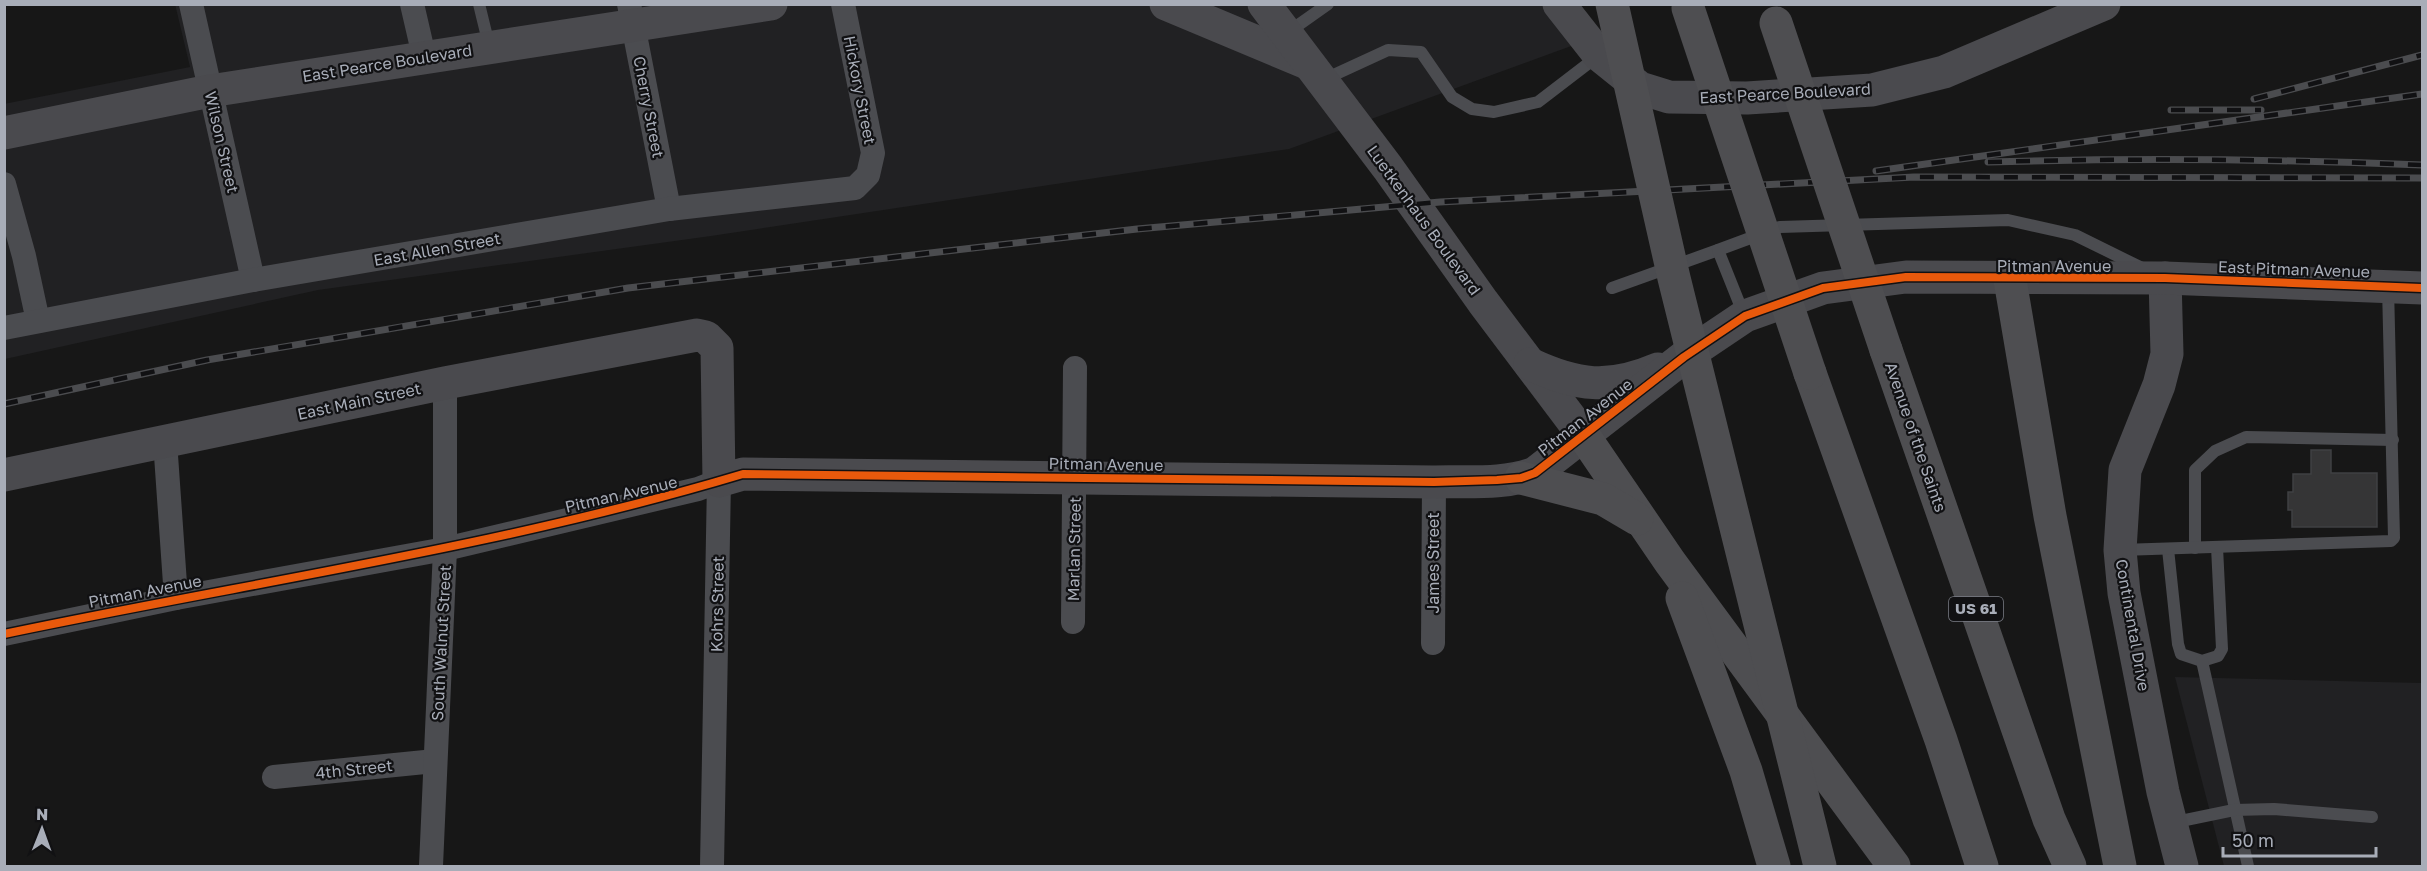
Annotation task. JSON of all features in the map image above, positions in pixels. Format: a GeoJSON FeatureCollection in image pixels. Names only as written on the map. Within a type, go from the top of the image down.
{"type":"FeatureCollection","features":[{"type":"Feature","properties":{"kind":"highway"},"geometry":{"type":"LineString","coordinates":[[1612,4],[1677,290],[1820,867]]}},
{"type":"Feature","properties":{"kind":"highway"},"geometry":{"type":"LineString","coordinates":[[1687,6],[1810,373],[1941,740],[1982,867]]}},
{"type":"Feature","properties":{"kind":"highway","name":"Avenue of the Saints"},"geometry":{"type":"LineString","coordinates":[[1773,14],[1886,350],[2049,819],[2070,867]]}},
{"type":"Feature","properties":{"kind":"highway"},"geometry":{"type":"LineString","coordinates":[[2010,280],[2050,516],[2120,867]]}},
{"type":"Feature","properties":{"kind":"highway"},"geometry":{"type":"LineString","coordinates":[[1584,436],[1670,562],[1894,867]]}},
{"type":"Feature","properties":{"kind":"highway"},"geometry":{"type":"LineString","coordinates":[[1521,478],[1603,499],[1642,522]]}},
{"type":"Feature","properties":{"kind":"highway"},"geometry":{"type":"LineString","coordinates":[[1670,562],[1746,771],[1774,867]]}},
{"type":"Feature","properties":{"kind":"street","name":"Wilson Street"},"geometry":{"type":"LineString","coordinates":[[191,4],[253,280]]}},
{"type":"Feature","properties":{"kind":"street"},"geometry":{"type":"LineString","coordinates":[[412,4],[424,56]]}},
{"type":"Feature","properties":{"kind":"street","name":"East Pearce Boulevard"},"geometry":{"type":"LineString","coordinates":[[4,133],[210,90],[489,47],[631,15],[771,4]]}},
{"type":"Feature","properties":{"kind":"street","name":"Hickory Street"},"geometry":{"type":"LineString","coordinates":[[843,4],[873,153],[868,176]]}},
{"type":"Feature","properties":{"kind":"street"},"geometry":{"type":"LineString","coordinates":[[1166,4],[1314,72]]}},
{"type":"Feature","properties":{"kind":"street","name":"Luetkenhaus Boulevard"},"geometry":{"type":"LineString","coordinates":[[1264,4],[1388,168],[1584,436]]}},
{"type":"Feature","properties":{"kind":"street","name":"East Pearce Boulevard"},"geometry":{"type":"LineString","coordinates":[[1559,4],[1599,55],[1640,88],[1669,97],[1747,98],[1872,90],[1944,72],[2104,4]]}},
{"type":"Feature","properties":{"kind":"street","name":"Cherry Street"},"geometry":{"type":"LineString","coordinates":[[631,15],[669,209]]}},
{"type":"Feature","properties":{"kind":"street","name":"East Allen Street"},"geometry":{"type":"LineString","coordinates":[[4,328],[253,280],[669,209],[855,188],[868,176]]}},
{"type":"Feature","properties":{"kind":"street"},"geometry":{"type":"LineString","coordinates":[[4,184],[24,256],[38,321]]}},
{"type":"Feature","properties":{"kind":"street","name":"Pitman Avenue"},"geometry":{"type":"LineString","coordinates":[[4,634],[176,598],[445,549],[687,492],[742,474],[1434,482],[1521,478],[1535,473],[1684,357],[1745,316],[1822,288],[1906,277],[2010,280],[2165,278]]}},
{"type":"Feature","properties":{"kind":"street","name":"East Pitman Avenue"},"geometry":{"type":"LineString","coordinates":[[2165,278],[2422,288]]}},
{"type":"Feature","properties":{"kind":"street","name":"Continental Drive"},"geometry":{"type":"LineString","coordinates":[[2165,278],[2167,354],[2159,385],[2125,470],[2120,550],[2124,593],[2170,823],[2182,867]]}},
{"type":"Feature","properties":{"kind":"street","name":"East Main Street"},"geometry":{"type":"LineString","coordinates":[[4,475],[445,382],[676,338],[697,335],[713,342]]}},
{"type":"Feature","properties":{"kind":"street","name":"Kohrs Street"},"geometry":{"type":"LineString","coordinates":[[712,867],[719,482],[718,356],[713,342]]}},
{"type":"Feature","properties":{"kind":"street"},"geometry":{"type":"LineString","coordinates":[[1530,364],[1568,380],[1605,383],[1624,382],[1684,357]]}},
{"type":"Feature","properties":{"kind":"street","name":"Marlan Street"},"geometry":{"type":"LineString","coordinates":[[1073,622],[1076,477],[1075,368]]}},
{"type":"Feature","properties":{"kind":"street","name":"South Walnut Street"},"geometry":{"type":"LineString","coordinates":[[431,867],[445,549],[445,382]]}},
{"type":"Feature","properties":{"kind":"street"},"geometry":{"type":"LineString","coordinates":[[165,441],[176,598]]}},
{"type":"Feature","properties":{"kind":"street","name":"James Street"},"geometry":{"type":"LineString","coordinates":[[1433,643],[1434,482]]}},
{"type":"Feature","properties":{"kind":"street","name":"4th Street"},"geometry":{"type":"LineString","coordinates":[[274,777],[435,761]]}},
{"type":"Feature","properties":{"kind":"lane"},"geometry":{"type":"LineString","coordinates":[[478,4],[489,47]]}},
{"type":"Feature","properties":{"kind":"lane"},"geometry":{"type":"LineString","coordinates":[[1286,34],[1328,4]]}},
{"type":"Feature","properties":{"kind":"lane"},"geometry":{"type":"LineString","coordinates":[[1314,72],[1388,50],[1421,52],[1452,97],[1472,109],[1494,112],[1539,102],[1599,55]]}},
{"type":"Feature","properties":{"kind":"lane"},"geometry":{"type":"LineString","coordinates":[[1612,288],[1780,227],[2008,220],[2075,235],[2165,278]]}},
{"type":"Feature","properties":{"kind":"lane"},"geometry":{"type":"LineString","coordinates":[[1718,250],[1745,316]]}},
{"type":"Feature","properties":{"kind":"lane"},"geometry":{"type":"LineString","coordinates":[[2120,550],[2391,541],[2396,534],[2388,286]]}},
{"type":"Feature","properties":{"kind":"lane"},"geometry":{"type":"LineString","coordinates":[[2194,548],[2195,470],[2215,451],[2246,437],[2392,440]]}},
{"type":"Feature","properties":{"kind":"lane"},"geometry":{"type":"LineString","coordinates":[[2168,549],[2181,654],[2202,661],[2218,656],[2222,649],[2217,547]]}},
{"type":"Feature","properties":{"kind":"lane"},"geometry":{"type":"LineString","coordinates":[[2202,661],[2248,867]]}},
{"type":"Feature","properties":{"kind":"lane"},"geometry":{"type":"LineString","coordinates":[[2170,823],[2234,810],[2274,809],[2372,817]]}},
{"type":"Feature","properties":{"kind":"shaded area"},"geometry":{"type":"Polygon","coordinates":[[[175,4],[1544,4],[1574,45],[1289,149],[711,236],[318,290],[5,359],[4,104],[190,67],[175,4]]]}},
{"type":"Feature","properties":{"kind":"shaded area"},"geometry":{"type":"Polygon","coordinates":[[[2175,677],[2421,683],[2422,866],[2224,866],[2175,677]]]}},
{"type":"Feature","properties":{"kind":"building"},"geometry":{"type":"Polygon","coordinates":[[[2311,450],[2331,450],[2331,473],[2377,473],[2377,527],[2292,527],[2292,510],[2288,510],[2288,492],[2293,492],[2293,474],[2311,474],[2311,450]]]}},
{"type":"Feature","properties":{"kind":"railway"},"geometry":{"type":"LineString","coordinates":[[2254,99],[2422,55]]}},
{"type":"Feature","properties":{"kind":"railway"},"geometry":{"type":"LineString","coordinates":[[1876,171],[2422,94]]}},
{"type":"Feature","properties":{"kind":"railway"},"geometry":{"type":"LineString","coordinates":[[2171,110],[2261,110]]}},
{"type":"Feature","properties":{"kind":"railway"},"geometry":{"type":"LineString","coordinates":[[1988,162],[2205,160],[2422,165]]}},
{"type":"Feature","properties":{"kind":"railway"},"geometry":{"type":"LineString","coordinates":[[4,404],[207,360],[628,288],[1137,229],[1440,202],[1914,177],[2422,178]]}},
{"type":"Feature","properties":{"kind":"cycle path"},"geometry":{"type":"LineString","coordinates":[[4,634],[468,543],[652,500],[743,474],[1434,482],[1521,478],[1535,473],[1684,357],[1745,316],[1823,288],[1906,277],[2165,278],[2422,288]]}}]}
